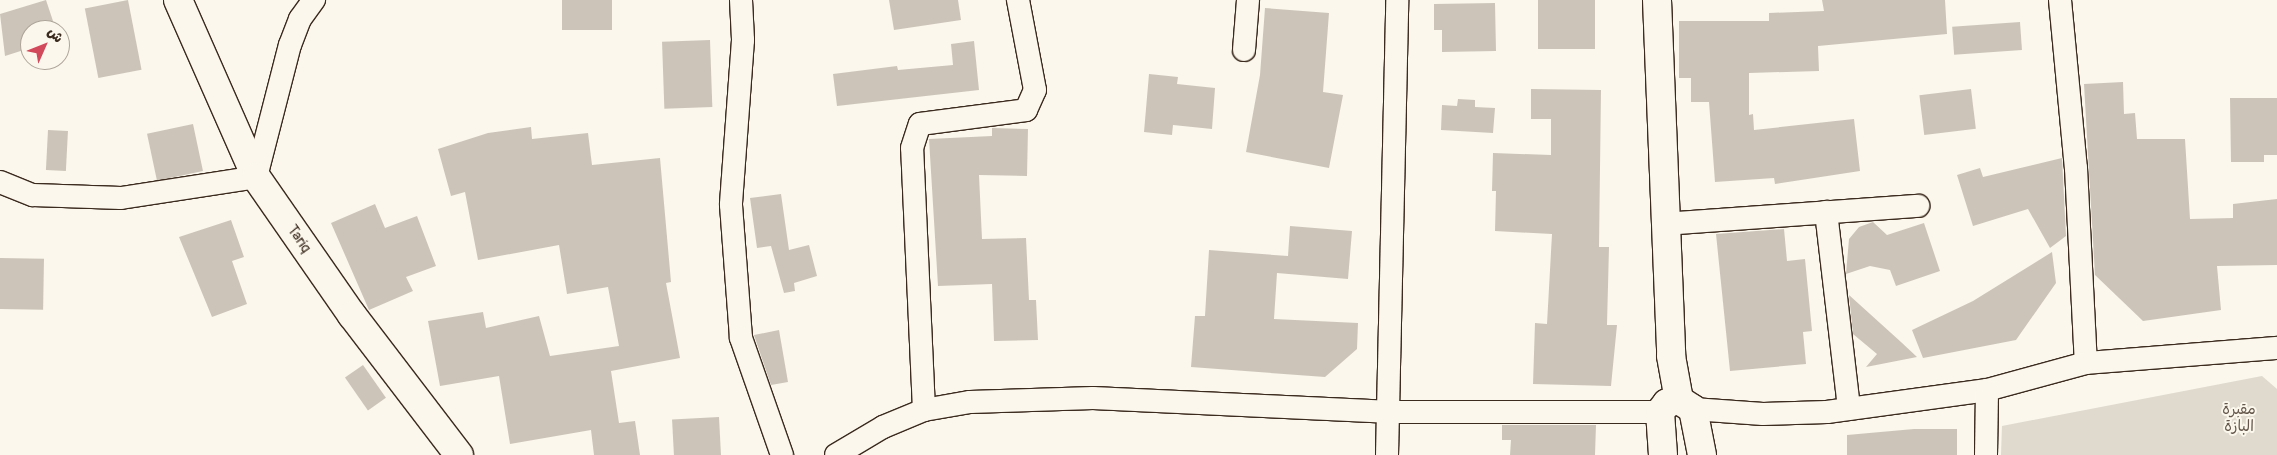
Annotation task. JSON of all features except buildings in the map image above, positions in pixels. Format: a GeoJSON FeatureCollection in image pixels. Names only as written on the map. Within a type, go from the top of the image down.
{"type":"FeatureCollection","features":[{"type":"Feature","properties":{"kind":"main road","name":"Tariq"},"geometry":{"type":"LineString","coordinates":[[178,0],[256,177],[352,315],[459,455]]}},
{"type":"Feature","properties":{"kind":"main road"},"geometry":{"type":"LineString","coordinates":[[1657,0],[1664,224],[1671,356],[1677,407],[1702,455]]}},
{"type":"Feature","properties":{"kind":"main road"},"geometry":{"type":"LineString","coordinates":[[1663,455],[1677,407]]}},
{"type":"Feature","properties":{"kind":"street"},"geometry":{"type":"LineString","coordinates":[[0,182],[32,195],[121,198],[256,177],[290,45],[300,19],[314,0]]}},
{"type":"Feature","properties":{"kind":"street"},"geometry":{"type":"LineString","coordinates":[[741,0],[743,40],[731,206],[741,338],[782,455]]}},
{"type":"Feature","properties":{"kind":"street"},"geometry":{"type":"LineString","coordinates":[[924,410],[912,148],[920,124],[1026,110],[1035,90],[1018,0]]}},
{"type":"Feature","properties":{"kind":"street"},"geometry":{"type":"LineString","coordinates":[[1244,50],[1248,0]]}},
{"type":"Feature","properties":{"kind":"street"},"geometry":{"type":"LineString","coordinates":[[1387,455],[1397,0]]}},
{"type":"Feature","properties":{"kind":"street"},"geometry":{"type":"LineString","coordinates":[[2060,0],[2076,168],[2086,363]]}},
{"type":"Feature","properties":{"kind":"street"},"geometry":{"type":"LineString","coordinates":[[1664,224],[1918,206]]}},
{"type":"Feature","properties":{"kind":"street"},"geometry":{"type":"LineString","coordinates":[[1826,212],[1849,409]]}},
{"type":"Feature","properties":{"kind":"street"},"geometry":{"type":"LineString","coordinates":[[836,455],[883,427],[924,410],[970,402],[1093,398],[1387,412],[1677,407],[1763,414],[1849,409],[1987,390],[2086,363],[2277,348]]}},
{"type":"Feature","properties":{"kind":"street"},"geometry":{"type":"LineString","coordinates":[[1986,455],[1987,390]]}},
{"type":"Feature","properties":{"kind":"green space","name":"مقبرة البازة"},"geometry":{"type":"Polygon","coordinates":[[[2262,376],[2277,389],[2277,455],[2001,455],[2002,426],[2262,376]]]}}]}
